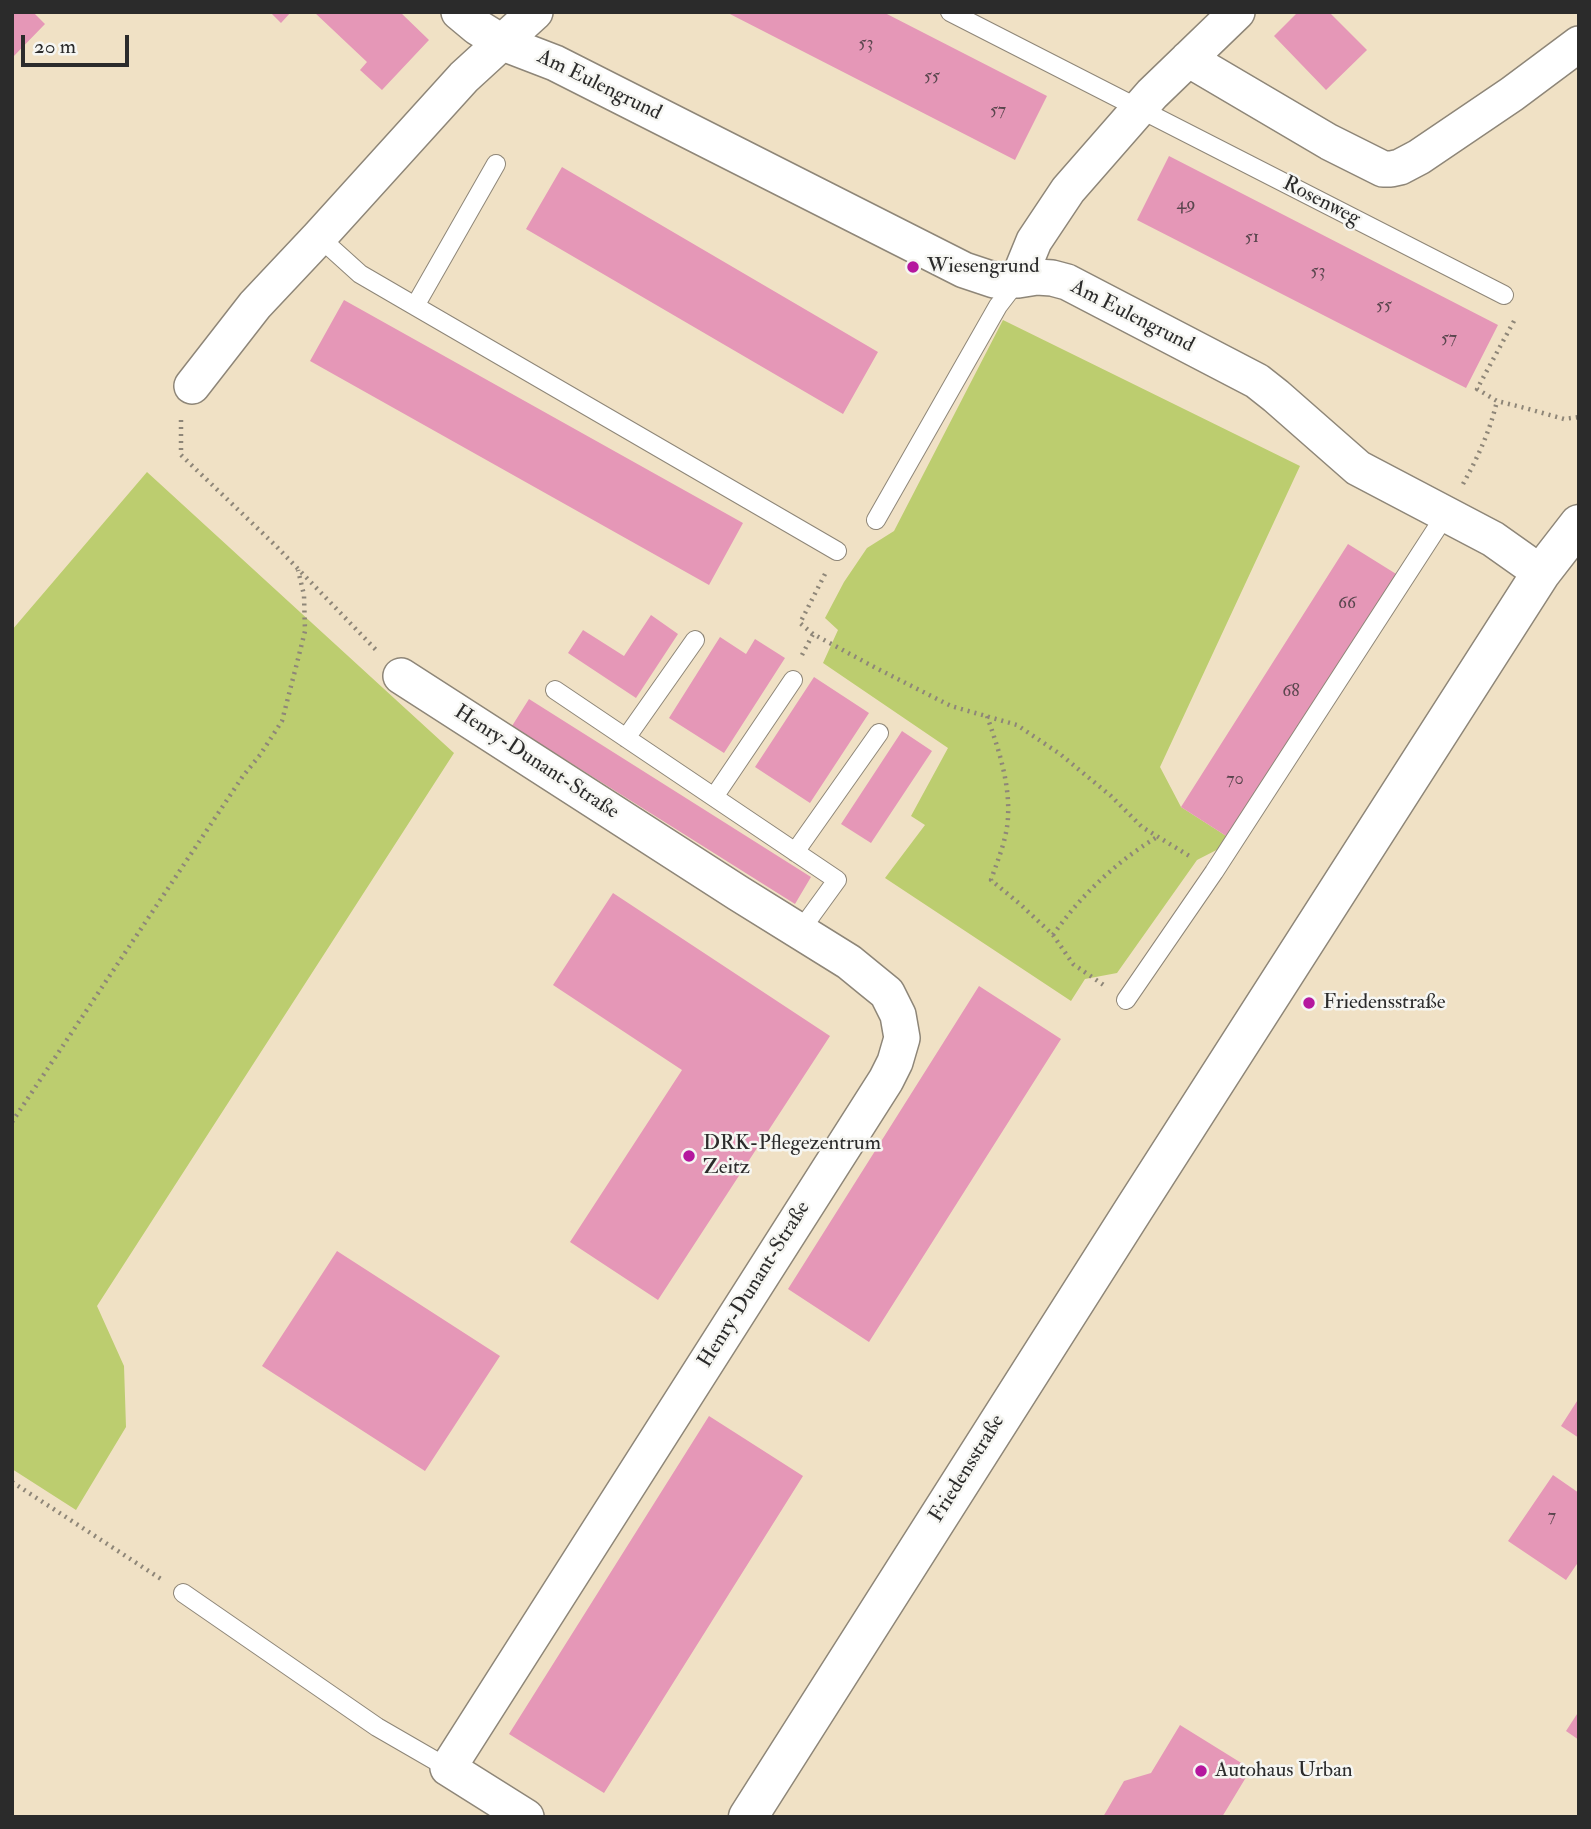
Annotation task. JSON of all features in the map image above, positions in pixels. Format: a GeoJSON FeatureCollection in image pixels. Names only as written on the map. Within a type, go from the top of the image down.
{"type":"FeatureCollection","features":[{"type":"Feature","properties":{"kind":"street"},"geometry":{"type":"LineString","coordinates":[[192,386],[255,305],[464,77],[503,43],[458,12]]}},
{"type":"Feature","properties":{"kind":"street","name":"Am Eulengrund"},"geometry":{"type":"LineString","coordinates":[[535,12],[503,43],[555,63],[964,270],[994,280],[1018,280],[1037,276],[1067,282],[1257,381],[1358,468],[1493,539],[1541,573]]}},
{"type":"Feature","properties":{"kind":"street"},"geometry":{"type":"LineString","coordinates":[[1018,280],[1034,241],[1069,190],[1139,108],[1237,12]]}},
{"type":"Feature","properties":{"kind":"street"},"geometry":{"type":"LineString","coordinates":[[1188,59],[1329,142],[1383,169],[1391,169],[1419,157],[1579,44]]}},
{"type":"Feature","properties":{"kind":"street","name":"Friedensstraße"},"geometry":{"type":"LineString","coordinates":[[748,1817],[1541,573],[1579,524]]}},
{"type":"Feature","properties":{"kind":"street","name":"Henry-Dunant-Straße"},"geometry":{"type":"LineString","coordinates":[[401,676],[726,886],[849,962],[887,993],[898,1015],[902,1038],[886,1080],[448,1768]]}},
{"type":"Feature","properties":{"kind":"street"},"geometry":{"type":"LineString","coordinates":[[448,1768],[526,1817]]}},
{"type":"Feature","properties":{"kind":"lane"},"geometry":{"type":"LineString","coordinates":[[950,12],[1139,108]]}},
{"type":"Feature","properties":{"kind":"lane","name":"Rosenweg"},"geometry":{"type":"LineString","coordinates":[[1139,108],[1504,295]]}},
{"type":"Feature","properties":{"kind":"lane"},"geometry":{"type":"LineString","coordinates":[[415,306],[496,164]]}},
{"type":"Feature","properties":{"kind":"lane"},"geometry":{"type":"LineString","coordinates":[[319,237],[360,274],[837,551]]}},
{"type":"Feature","properties":{"kind":"lane"},"geometry":{"type":"LineString","coordinates":[[876,520],[998,306],[1018,280]]}},
{"type":"Feature","properties":{"kind":"lane"},"geometry":{"type":"LineString","coordinates":[[1126,1000],[1214,872],[1447,513]]}},
{"type":"Feature","properties":{"kind":"lane"},"geometry":{"type":"LineString","coordinates":[[626,738],[695,640]]}},
{"type":"Feature","properties":{"kind":"lane"},"geometry":{"type":"LineString","coordinates":[[713,797],[793,680]]}},
{"type":"Feature","properties":{"kind":"lane"},"geometry":{"type":"LineString","coordinates":[[555,690],[836,880],[800,931]]}},
{"type":"Feature","properties":{"kind":"lane"},"geometry":{"type":"LineString","coordinates":[[795,852],[879,733]]}},
{"type":"Feature","properties":{"kind":"lane"},"geometry":{"type":"LineString","coordinates":[[183,1593],[377,1727],[448,1768]]}},
{"type":"Feature","properties":{"kind":"path"},"geometry":{"type":"LineString","coordinates":[[1504,295],[1522,306],[1477,389],[1497,401],[1564,419],[1579,417]]}},
{"type":"Feature","properties":{"kind":"path"},"geometry":{"type":"LineString","coordinates":[[192,386],[181,413],[181,455],[401,676]]}},
{"type":"Feature","properties":{"kind":"path"},"geometry":{"type":"LineString","coordinates":[[1447,513],[1478,457],[1491,426],[1497,401]]}},
{"type":"Feature","properties":{"kind":"path"},"geometry":{"type":"LineString","coordinates":[[837,551],[800,623],[813,635],[951,706],[1017,725],[1060,754],[1111,796],[1142,827],[1214,872]]}},
{"type":"Feature","properties":{"kind":"path"},"geometry":{"type":"LineString","coordinates":[[12,1122],[282,721],[305,631],[304,595],[298,570]]}},
{"type":"Feature","properties":{"kind":"path"},"geometry":{"type":"LineString","coordinates":[[987,716],[1006,779],[1009,817],[991,880],[1053,935],[1073,964],[1126,1000]]}},
{"type":"Feature","properties":{"kind":"path"},"geometry":{"type":"LineString","coordinates":[[1053,935],[1071,909],[1104,876],[1136,849],[1157,836]]}},
{"type":"Feature","properties":{"kind":"path"},"geometry":{"type":"LineString","coordinates":[[12,1482],[183,1593]]}},
{"type":"Feature","properties":{"kind":"green space"},"geometry":{"type":"Polygon","coordinates":[[[1003,320],[1300,466],[1160,767],[1181,807],[1234,841],[1197,860],[1117,973],[1085,979],[1071,1001],[885,878],[925,825],[911,816],[948,748],[823,663],[838,630],[825,618],[844,582],[867,548],[894,531],[1003,320]]]}},
{"type":"Feature","properties":{"kind":"green space"},"geometry":{"type":"Polygon","coordinates":[[[147,472],[454,753],[97,1306],[124,1366],[126,1427],[76,1510],[12,1469],[12,630],[147,472]]]}},
{"type":"Feature","properties":{"kind":"building"},"geometry":{"type":"Polygon","coordinates":[[[12,12],[33,12],[45,24],[12,58],[12,12]]]}},
{"type":"Feature","properties":{"kind":"building"},"geometry":{"type":"Polygon","coordinates":[[[270,12],[291,12],[281,23],[270,12]]]}},
{"type":"Feature","properties":{"kind":"building"},"geometry":{"type":"Polygon","coordinates":[[[314,12],[400,12],[429,40],[382,90],[360,70],[367,62],[314,12]]]}},
{"type":"Feature","properties":{"kind":"building"},"geometry":{"type":"Polygon","coordinates":[[[726,12],[883,12],[1047,96],[1015,160],[726,12]]]}},
{"type":"Feature","properties":{"kind":"building"},"geometry":{"type":"Polygon","coordinates":[[[1298,12],[1329,12],[1367,50],[1326,90],[1274,36],[1298,12]]]}},
{"type":"Feature","properties":{"kind":"building"},"geometry":{"type":"Polygon","coordinates":[[[1169,156],[1498,325],[1466,388],[1137,220],[1169,156]]]}},
{"type":"Feature","properties":{"kind":"building"},"geometry":{"type":"Polygon","coordinates":[[[562,167],[878,352],[843,414],[526,229],[562,167]]]}},
{"type":"Feature","properties":{"kind":"building"},"geometry":{"type":"Polygon","coordinates":[[[344,300],[743,523],[709,585],[310,361],[344,300]]]}},
{"type":"Feature","properties":{"kind":"building"},"geometry":{"type":"Polygon","coordinates":[[[1348,544],[1401,577],[1234,841],[1181,807],[1348,544]]]}},
{"type":"Feature","properties":{"kind":"building"},"geometry":{"type":"Polygon","coordinates":[[[651,615],[678,634],[636,698],[568,653],[583,630],[624,656],[651,615]]]}},
{"type":"Feature","properties":{"kind":"building"},"geometry":{"type":"Polygon","coordinates":[[[720,637],[746,654],[755,639],[785,658],[724,753],[669,718],[720,637]]]}},
{"type":"Feature","properties":{"kind":"building"},"geometry":{"type":"Polygon","coordinates":[[[814,677],[869,713],[810,803],[755,767],[814,677]]]}},
{"type":"Feature","properties":{"kind":"building"},"geometry":{"type":"Polygon","coordinates":[[[529,699],[811,877],[795,904],[512,726],[529,699]]]}},
{"type":"Feature","properties":{"kind":"building"},"geometry":{"type":"Polygon","coordinates":[[[902,731],[932,751],[871,843],[841,824],[902,731]]]}},
{"type":"Feature","properties":{"kind":"building","name":"DRK-Pflegezentrum Zeitz"},"geometry":{"type":"Polygon","coordinates":[[[613,893],[830,1036],[658,1300],[570,1242],[682,1070],[553,985],[613,893]]]}},
{"type":"Feature","properties":{"kind":"building"},"geometry":{"type":"Polygon","coordinates":[[[979,986],[1061,1039],[869,1342],[788,1289],[979,986]]]}},
{"type":"Feature","properties":{"kind":"building"},"geometry":{"type":"Polygon","coordinates":[[[337,1251],[500,1356],[425,1471],[262,1366],[337,1251]]]}},
{"type":"Feature","properties":{"kind":"building"},"geometry":{"type":"Polygon","coordinates":[[[1579,1398],[1579,1438],[1561,1426],[1579,1398]]]}},
{"type":"Feature","properties":{"kind":"building"},"geometry":{"type":"Polygon","coordinates":[[[709,1416],[803,1476],[604,1793],[509,1734],[709,1416]]]}},
{"type":"Feature","properties":{"kind":"building"},"geometry":{"type":"Polygon","coordinates":[[[1553,1475],[1579,1493],[1579,1561],[1566,1580],[1508,1541],[1553,1475]]]}},
{"type":"Feature","properties":{"kind":"building"},"geometry":{"type":"Polygon","coordinates":[[[1579,1711],[1579,1740],[1566,1731],[1579,1711]]]}},
{"type":"Feature","properties":{"kind":"building","name":"Autohaus Urban"},"geometry":{"type":"Polygon","coordinates":[[[1180,1725],[1251,1769],[1222,1817],[1103,1817],[1124,1781],[1151,1773],[1180,1725]]]}},
{"type":"Feature","properties":{"kind":"place","name":"Wiesengrund"},"geometry":{"type":"Point","coordinates":[913,267]}},
{"type":"Feature","properties":{"kind":"place","name":"Friedensstraße"},"geometry":{"type":"Point","coordinates":[1309,1003]}},
{"type":"Feature","properties":{"kind":"place","name":"DRK-Pflegezentrum Zeitz"},"geometry":{"type":"Point","coordinates":[689,1156]}},
{"type":"Feature","properties":{"kind":"place","name":"Autohaus Urban"},"geometry":{"type":"Point","coordinates":[1201,1771]}}]}
